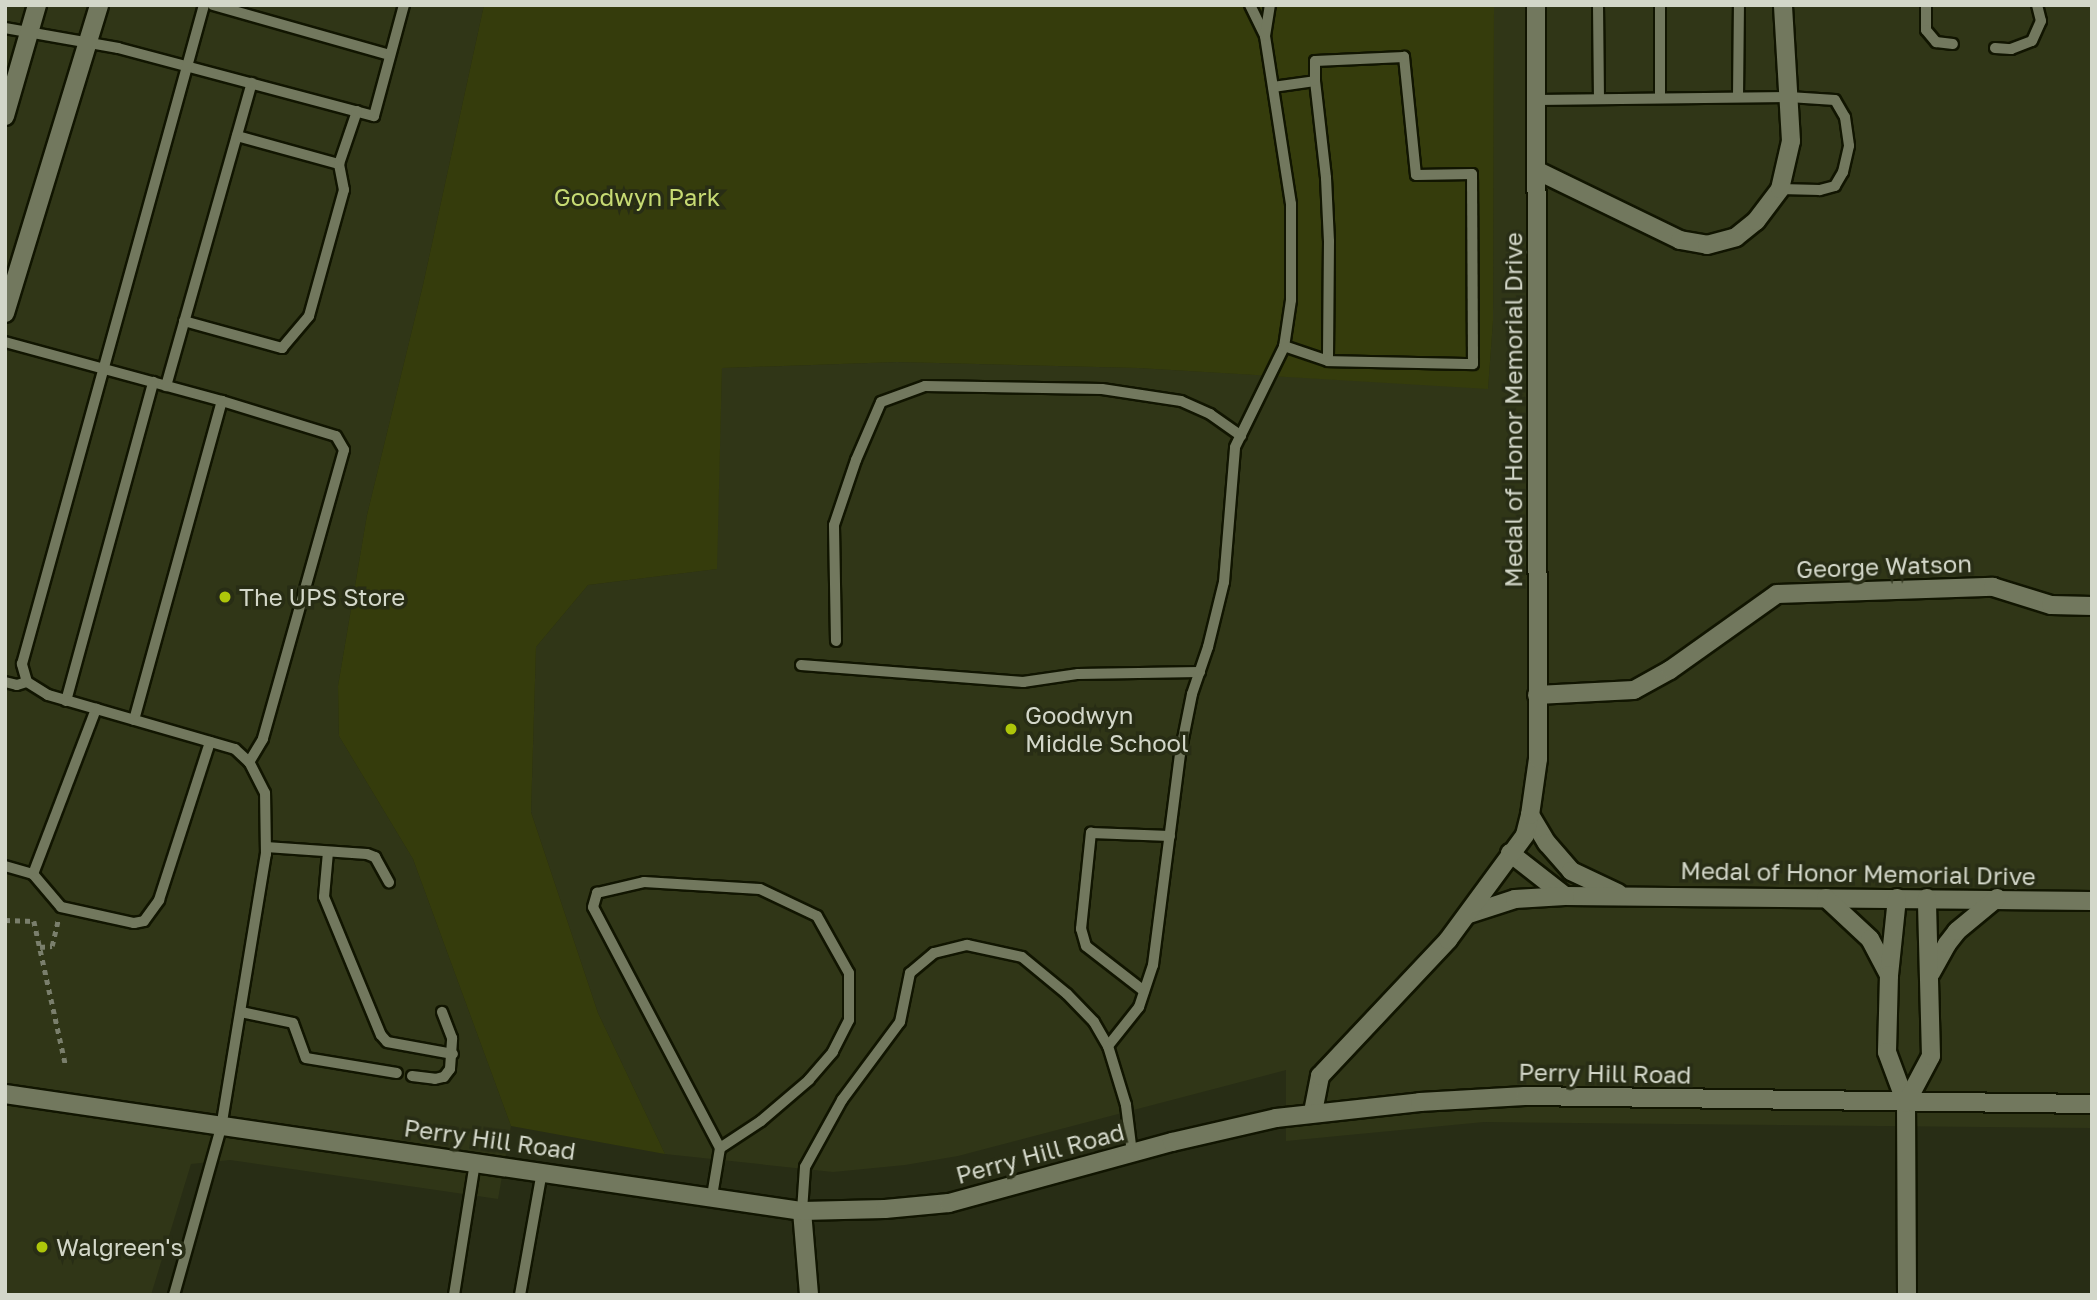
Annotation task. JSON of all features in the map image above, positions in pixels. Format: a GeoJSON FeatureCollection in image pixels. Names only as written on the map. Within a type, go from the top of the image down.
{"type":"FeatureCollection","features":[{"type":"Feature","properties":{"kind":"street"},"geometry":{"type":"LineString","coordinates":[[5,116],[37,5]]}},
{"type":"Feature","properties":{"kind":"street"},"geometry":{"type":"LineString","coordinates":[[5,313],[9,285],[99,5]]}},
{"type":"Feature","properties":{"kind":"street","name":"Medal of Honor Memorial Drive"},"geometry":{"type":"LineString","coordinates":[[1313,1112],[1320,1076],[1448,940],[1469,914],[1525,835],[1530,815],[1538,759],[1536,5]]}},
{"type":"Feature","properties":{"kind":"street"},"geometry":{"type":"LineString","coordinates":[[1538,172],[1680,240],[1707,245],[1736,237],[1756,221],[1780,189],[1791,141],[1783,5]]}},
{"type":"Feature","properties":{"kind":"street","name":"George Watson"},"geometry":{"type":"LineString","coordinates":[[1536,695],[1633,690],[1670,670],[1777,594],[1993,587],[2051,605],[2092,606]]}},
{"type":"Feature","properties":{"kind":"street","name":"Medal of Honor Memorial Drive"},"geometry":{"type":"LineString","coordinates":[[1530,815],[1547,843],[1571,872],[1624,896]]}},
{"type":"Feature","properties":{"kind":"street"},"geometry":{"type":"LineString","coordinates":[[1510,853],[1565,896]]}},
{"type":"Feature","properties":{"kind":"street","name":"Medal of Honor Memorial Drive"},"geometry":{"type":"LineString","coordinates":[[1469,914],[1515,899],[1565,896],[2092,901]]}},
{"type":"Feature","properties":{"kind":"street"},"geometry":{"type":"LineString","coordinates":[[1826,898],[1870,939],[1889,975]]}},
{"type":"Feature","properties":{"kind":"street"},"geometry":{"type":"LineString","coordinates":[[1897,898],[1889,975],[1887,1052],[1906,1103],[1907,1295]]}},
{"type":"Feature","properties":{"kind":"street"},"geometry":{"type":"LineString","coordinates":[[1906,1103],[1931,1056],[1931,972],[1927,898]]}},
{"type":"Feature","properties":{"kind":"street"},"geometry":{"type":"LineString","coordinates":[[1931,972],[1957,931],[1997,898]]}},
{"type":"Feature","properties":{"kind":"street","name":"Perry Hill Road"},"geometry":{"type":"LineString","coordinates":[[5,1094],[221,1128],[542,1171],[802,1211],[885,1209],[949,1203],[1208,1133],[1313,1112],[1525,1096],[2092,1104]]}},
{"type":"Feature","properties":{"kind":"street"},"geometry":{"type":"LineString","coordinates":[[802,1211],[809,1295]]}},
{"type":"Feature","properties":{"kind":"lane"},"geometry":{"type":"LineString","coordinates":[[174,1295],[221,1128],[266,847],[265,793],[249,762],[235,749],[48,695],[27,682],[22,664],[204,5]]}},
{"type":"Feature","properties":{"kind":"lane"},"geometry":{"type":"LineString","coordinates":[[213,5],[390,55]]}},
{"type":"Feature","properties":{"kind":"lane"},"geometry":{"type":"LineString","coordinates":[[5,29],[88,43],[374,116],[404,5]]}},
{"type":"Feature","properties":{"kind":"lane"},"geometry":{"type":"LineString","coordinates":[[1108,1046],[1139,1007],[1153,965],[1180,754],[1224,582],[1235,447],[1284,346],[1291,300],[1291,204],[1265,36],[1250,5]]}},
{"type":"Feature","properties":{"kind":"lane"},"geometry":{"type":"LineString","coordinates":[[1265,36],[1270,5]]}},
{"type":"Feature","properties":{"kind":"lane"},"geometry":{"type":"LineString","coordinates":[[1598,5],[1600,99]]}},
{"type":"Feature","properties":{"kind":"lane"},"geometry":{"type":"LineString","coordinates":[[1660,5],[1660,98]]}},
{"type":"Feature","properties":{"kind":"lane"},"geometry":{"type":"LineString","coordinates":[[1738,97],[1739,5]]}},
{"type":"Feature","properties":{"kind":"lane"},"geometry":{"type":"LineString","coordinates":[[1926,5],[1926,30],[1936,42],[1953,44]]}},
{"type":"Feature","properties":{"kind":"lane"},"geometry":{"type":"LineString","coordinates":[[1995,48],[2011,49],[2032,41],[2040,21],[2037,5]]}},
{"type":"Feature","properties":{"kind":"lane"},"geometry":{"type":"LineString","coordinates":[[1284,346],[1328,361],[1472,364],[1472,174],[1416,175],[1404,57],[1315,61],[1329,241],[1328,361]]}},
{"type":"Feature","properties":{"kind":"lane"},"geometry":{"type":"LineString","coordinates":[[1273,87],[1315,81]]}},
{"type":"Feature","properties":{"kind":"lane"},"geometry":{"type":"LineString","coordinates":[[166,386],[252,83]]}},
{"type":"Feature","properties":{"kind":"lane"},"geometry":{"type":"LineString","coordinates":[[1537,100],[1788,96],[1835,100],[1845,117],[1849,146],[1843,172],[1835,186],[1820,190],[1780,189]]}},
{"type":"Feature","properties":{"kind":"lane"},"geometry":{"type":"LineString","coordinates":[[184,321],[282,348],[309,316],[344,190],[339,164],[357,111]]}},
{"type":"Feature","properties":{"kind":"lane"},"geometry":{"type":"LineString","coordinates":[[237,136],[339,164]]}},
{"type":"Feature","properties":{"kind":"lane"},"geometry":{"type":"LineString","coordinates":[[5,342],[222,401],[336,436],[344,450],[263,739],[249,762]]}},
{"type":"Feature","properties":{"kind":"lane"},"geometry":{"type":"LineString","coordinates":[[66,701],[153,382]]}},
{"type":"Feature","properties":{"kind":"lane"},"geometry":{"type":"LineString","coordinates":[[836,641],[834,524],[856,460],[881,402],[925,386],[1102,389],[1181,401],[1210,414],[1241,436]]}},
{"type":"Feature","properties":{"kind":"lane"},"geometry":{"type":"LineString","coordinates":[[134,720],[222,401]]}},
{"type":"Feature","properties":{"kind":"lane"},"geometry":{"type":"LineString","coordinates":[[801,665],[1023,682],[1078,674],[1200,672]]}},
{"type":"Feature","properties":{"kind":"lane"},"geometry":{"type":"LineString","coordinates":[[6,686],[27,682]]}},
{"type":"Feature","properties":{"kind":"lane"},"geometry":{"type":"LineString","coordinates":[[33,874],[96,709]]}},
{"type":"Feature","properties":{"kind":"lane"},"geometry":{"type":"LineString","coordinates":[[5,866],[33,874],[61,907],[134,923],[144,921],[159,900],[210,742]]}},
{"type":"Feature","properties":{"kind":"lane"},"geometry":{"type":"LineString","coordinates":[[1144,991],[1086,946],[1081,929],[1091,833],[1170,836]]}},
{"type":"Feature","properties":{"kind":"lane"},"geometry":{"type":"LineString","coordinates":[[266,847],[367,854],[375,857],[389,882]]}},
{"type":"Feature","properties":{"kind":"lane"},"geometry":{"type":"LineString","coordinates":[[328,852],[324,897],[381,1035],[387,1042],[453,1055]]}},
{"type":"Feature","properties":{"kind":"lane"},"geometry":{"type":"LineString","coordinates":[[712,1196],[720,1148],[593,907],[597,893],[643,882],[760,889],[817,916],[849,974],[849,1020],[833,1052],[809,1080],[761,1121],[720,1148]]}},
{"type":"Feature","properties":{"kind":"lane"},"geometry":{"type":"LineString","coordinates":[[802,1211],[805,1167],[842,1100],[900,1022],[910,972],[934,953],[967,944],[1022,957],[1067,994],[1094,1022],[1108,1046],[1126,1105],[1132,1153]]}},
{"type":"Feature","properties":{"kind":"lane"},"geometry":{"type":"LineString","coordinates":[[241,1012],[293,1023],[306,1058],[397,1073]]}},
{"type":"Feature","properties":{"kind":"lane"},"geometry":{"type":"LineString","coordinates":[[412,1076],[435,1079],[444,1077],[450,1069],[452,1038],[442,1012]]}},
{"type":"Feature","properties":{"kind":"lane"},"geometry":{"type":"LineString","coordinates":[[454,1295],[475,1162]]}},
{"type":"Feature","properties":{"kind":"lane"},"geometry":{"type":"LineString","coordinates":[[520,1295],[542,1171]]}},
{"type":"Feature","properties":{"kind":"path"},"geometry":{"type":"LineString","coordinates":[[40,947],[52,946],[61,907]]}},
{"type":"Feature","properties":{"kind":"path"},"geometry":{"type":"LineString","coordinates":[[5,920],[34,921],[66,1067]]}},
{"type":"Feature","properties":{"kind":"shaded area"},"geometry":{"type":"Polygon","coordinates":[[[5,5],[484,5],[423,285],[367,515],[338,686],[339,736],[413,859],[511,1126],[498,1199],[230,1160],[191,1164],[151,1295],[5,1295],[5,5]]]}},
{"type":"Feature","properties":{"kind":"shaded area"},"geometry":{"type":"Polygon","coordinates":[[[1494,5],[2092,5],[2092,1128],[1484,1122],[1286,1141],[1286,1070],[958,1156],[905,1165],[833,1172],[665,1154],[598,1013],[531,812],[536,647],[588,585],[716,569],[722,368],[897,362],[1138,368],[1488,388],[1493,321],[1494,5]]]}},
{"type":"Feature","properties":{"kind":"green space","name":"Goodwyn Park"},"geometry":{"type":"Polygon","coordinates":[[[484,5],[1494,5],[1493,321],[1488,389],[1138,368],[897,362],[722,368],[717,569],[588,585],[536,647],[531,812],[598,1013],[665,1154],[511,1126],[413,859],[339,736],[338,686],[367,515],[423,285],[484,5]]]}},
{"type":"Feature","properties":{"kind":"place","name":"The UPS Store"},"geometry":{"type":"Point","coordinates":[225,597]}},
{"type":"Feature","properties":{"kind":"place","name":"Goodwyn Middle School"},"geometry":{"type":"Point","coordinates":[1011,729]}},
{"type":"Feature","properties":{"kind":"place","name":"Walgreen's"},"geometry":{"type":"Point","coordinates":[42,1247]}}]}
